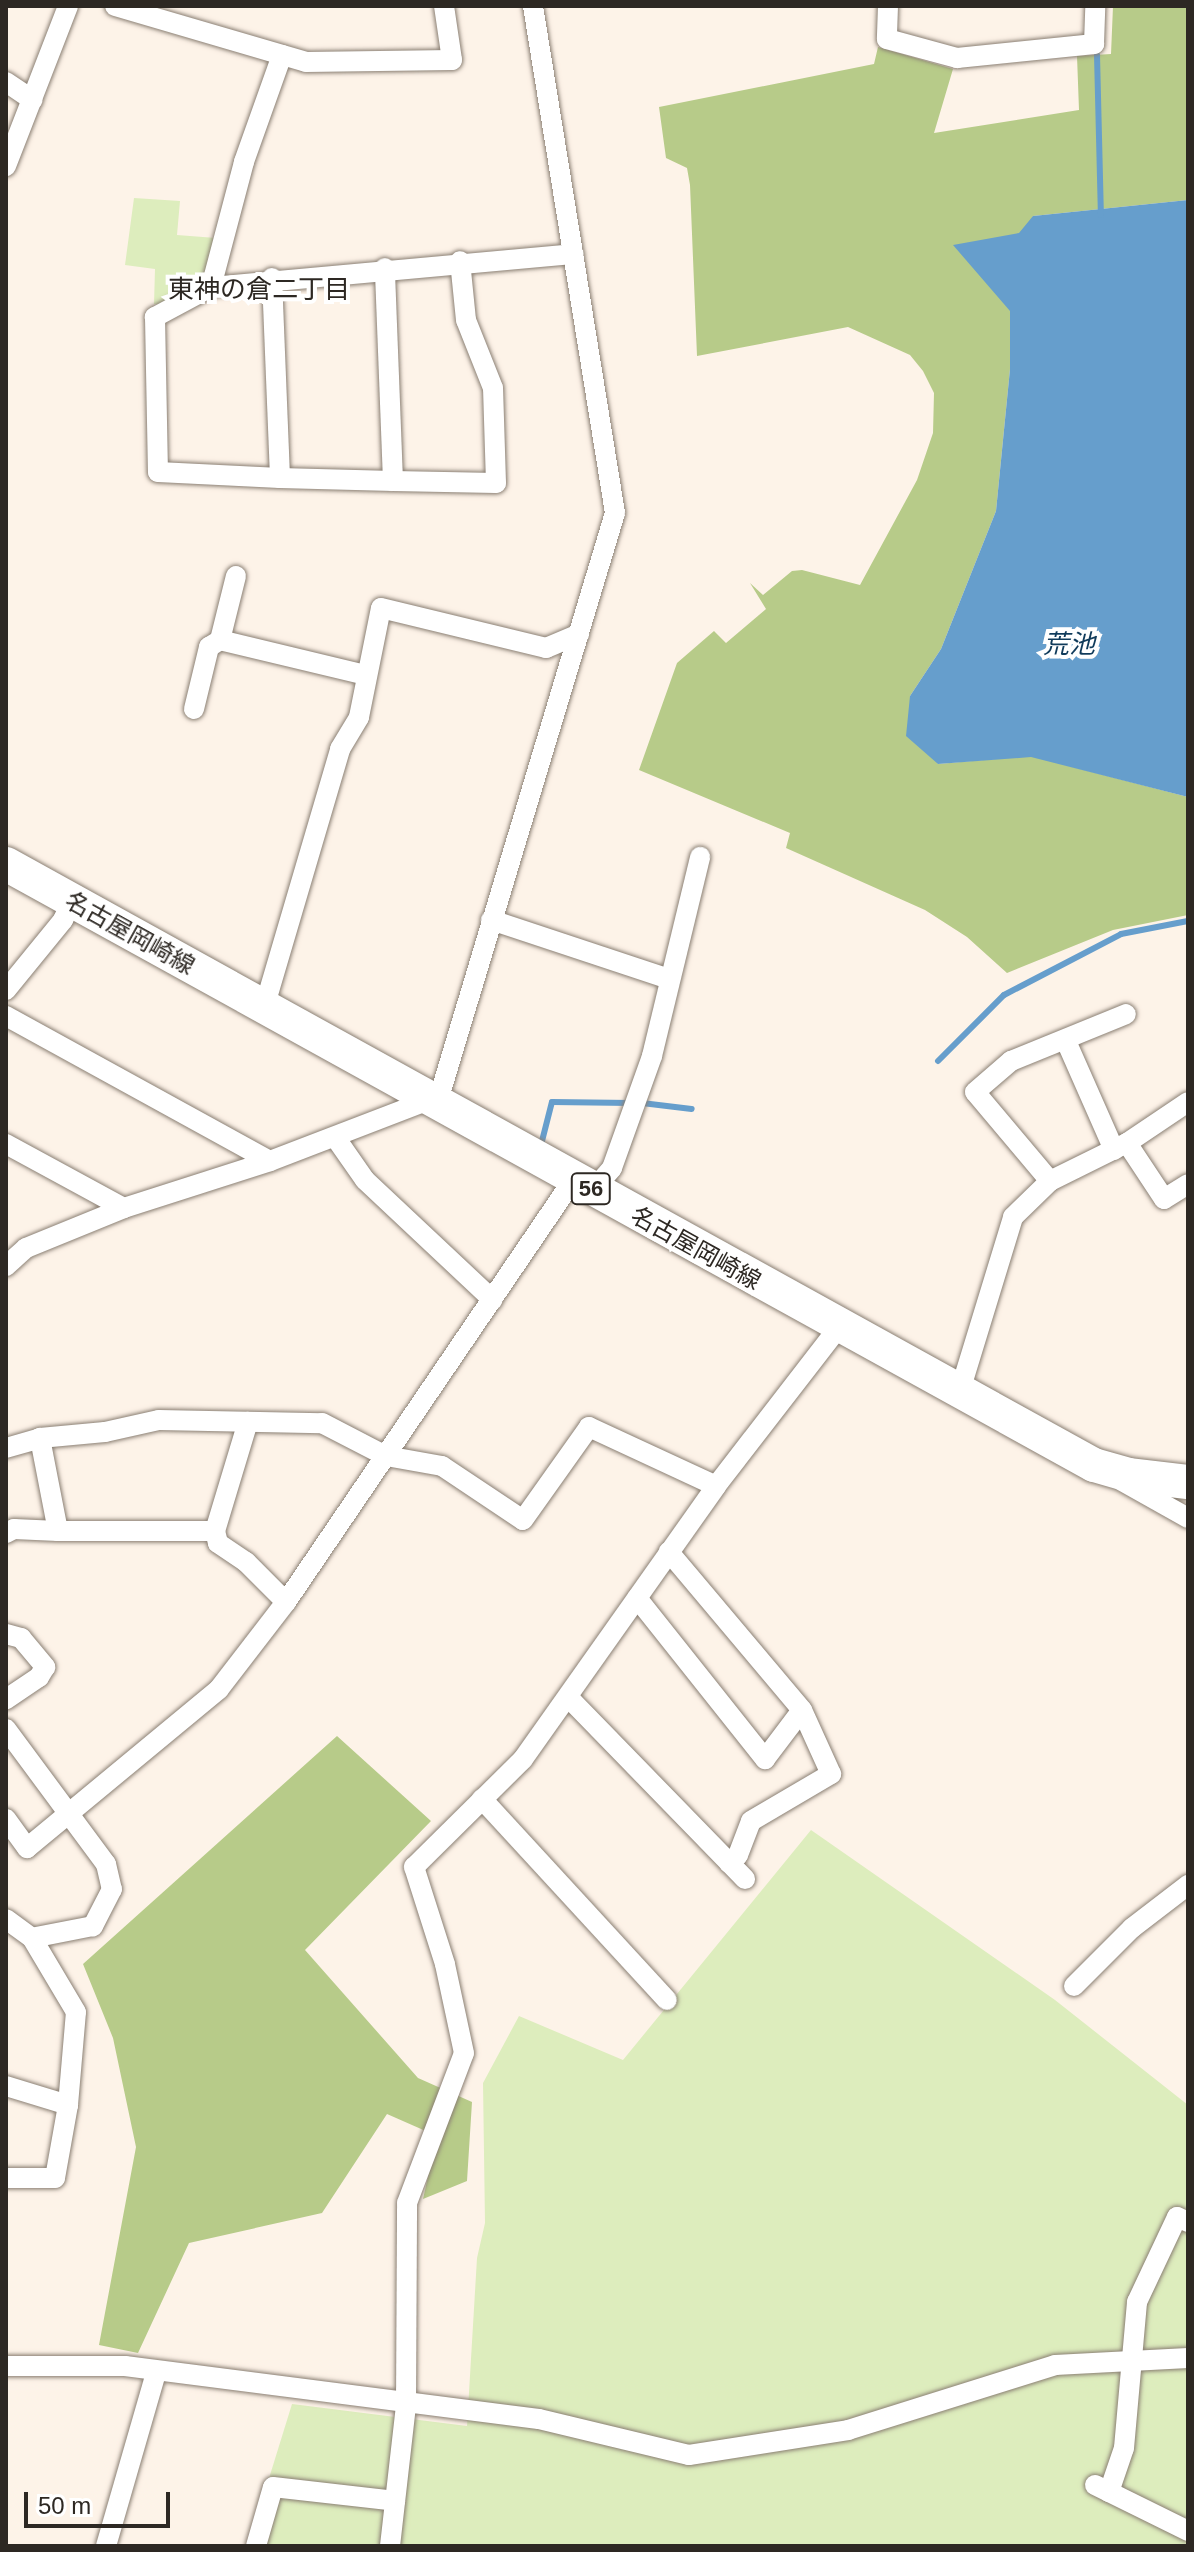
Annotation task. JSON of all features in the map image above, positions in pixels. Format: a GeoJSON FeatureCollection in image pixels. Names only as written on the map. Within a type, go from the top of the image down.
{"type":"FeatureCollection","features":[{"type":"Feature","properties":{"kind":"main road","name":"名古屋岡崎線"},"geometry":{"type":"LineString","coordinates":[[6,864],[838,1328],[1094,1465],[1128,1475],[1188,1482]]}},
{"type":"Feature","properties":{"kind":"street"},"geometry":{"type":"LineString","coordinates":[[6,166],[68,6]]}},
{"type":"Feature","properties":{"kind":"street"},"geometry":{"type":"LineString","coordinates":[[115,6],[172,14],[306,62],[452,60],[444,6]]}},
{"type":"Feature","properties":{"kind":"street"},"geometry":{"type":"LineString","coordinates":[[6,1266],[26,1248],[124,1208],[270,1161],[433,1102],[612,529],[615,500],[533,6]]}},
{"type":"Feature","properties":{"kind":"street"},"geometry":{"type":"LineString","coordinates":[[888,6],[887,39],[957,58],[1094,44],[1095,6]]}},
{"type":"Feature","properties":{"kind":"street"},"geometry":{"type":"LineString","coordinates":[[211,287],[244,162],[282,55]]}},
{"type":"Feature","properties":{"kind":"street"},"geometry":{"type":"LineString","coordinates":[[6,82],[33,100]]}},
{"type":"Feature","properties":{"kind":"street"},"geometry":{"type":"LineString","coordinates":[[460,261],[466,320],[493,388],[496,483],[158,472],[155,317],[211,287],[272,278],[460,261],[573,254]]}},
{"type":"Feature","properties":{"kind":"street"},"geometry":{"type":"LineString","coordinates":[[385,268],[393,481]]}},
{"type":"Feature","properties":{"kind":"street"},"geometry":{"type":"LineString","coordinates":[[272,278],[280,478]]}},
{"type":"Feature","properties":{"kind":"street"},"geometry":{"type":"LineString","coordinates":[[194,709],[209,647],[220,640],[236,576]]}},
{"type":"Feature","properties":{"kind":"street"},"geometry":{"type":"LineString","coordinates":[[264,1008],[340,749],[359,717],[381,608],[546,648],[579,634]]}},
{"type":"Feature","properties":{"kind":"street"},"geometry":{"type":"LineString","coordinates":[[220,640],[366,675]]}},
{"type":"Feature","properties":{"kind":"street"},"geometry":{"type":"LineString","coordinates":[[6,1819],[27,1848],[219,1689],[286,1602],[493,1300],[583,1185],[612,1168],[634,1111],[700,857]]}},
{"type":"Feature","properties":{"kind":"street"},"geometry":{"type":"LineString","coordinates":[[6,990],[63,920],[72,901]]}},
{"type":"Feature","properties":{"kind":"street"},"geometry":{"type":"LineString","coordinates":[[491,920],[669,979]]}},
{"type":"Feature","properties":{"kind":"street"},"geometry":{"type":"LineString","coordinates":[[1050,1181],[975,1092],[1011,1061],[1126,1014]]}},
{"type":"Feature","properties":{"kind":"street"},"geometry":{"type":"LineString","coordinates":[[6,1016],[270,1161]]}},
{"type":"Feature","properties":{"kind":"street"},"geometry":{"type":"LineString","coordinates":[[1066,1041],[1121,1146],[1164,1199],[1188,1184]]}},
{"type":"Feature","properties":{"kind":"street"},"geometry":{"type":"LineString","coordinates":[[959,1394],[1013,1217],[1050,1181],[1121,1146],[1188,1102]]}},
{"type":"Feature","properties":{"kind":"street"},"geometry":{"type":"LineString","coordinates":[[335,1137],[365,1180],[493,1300]]}},
{"type":"Feature","properties":{"kind":"street"},"geometry":{"type":"LineString","coordinates":[[6,1144],[124,1208]]}},
{"type":"Feature","properties":{"kind":"street"},"geometry":{"type":"LineString","coordinates":[[390,2546],[406,2406],[407,2203],[464,2053],[445,1964],[414,1867],[523,1759],[716,1486],[838,1328]]}},
{"type":"Feature","properties":{"kind":"street"},"geometry":{"type":"LineString","coordinates":[[6,1448],[40,1438],[105,1432],[159,1420],[322,1423],[386,1456],[442,1466],[523,1520],[589,1427],[716,1486]]}},
{"type":"Feature","properties":{"kind":"street"},"geometry":{"type":"LineString","coordinates":[[248,1422],[215,1531],[218,1543],[246,1562],[286,1602]]}},
{"type":"Feature","properties":{"kind":"street"},"geometry":{"type":"LineString","coordinates":[[40,1438],[58,1531]]}},
{"type":"Feature","properties":{"kind":"street"},"geometry":{"type":"LineString","coordinates":[[1094,1465],[1188,1518]]}},
{"type":"Feature","properties":{"kind":"street"},"geometry":{"type":"LineString","coordinates":[[6,1533],[14,1529],[215,1531]]}},
{"type":"Feature","properties":{"kind":"street"},"geometry":{"type":"LineString","coordinates":[[669,1552],[802,1710],[831,1774],[751,1821],[738,1855],[729,1863]]}},
{"type":"Feature","properties":{"kind":"street"},"geometry":{"type":"LineString","coordinates":[[637,1598],[765,1759],[802,1710]]}},
{"type":"Feature","properties":{"kind":"street"},"geometry":{"type":"LineString","coordinates":[[6,1634],[21,1638],[45,1667],[39,1677],[6,1699]]}},
{"type":"Feature","properties":{"kind":"street"},"geometry":{"type":"LineString","coordinates":[[568,1697],[745,1879]]}},
{"type":"Feature","properties":{"kind":"street"},"geometry":{"type":"LineString","coordinates":[[6,1729],[106,1864],[112,1889],[93,1926],[32,1938]]}},
{"type":"Feature","properties":{"kind":"street"},"geometry":{"type":"LineString","coordinates":[[482,1799],[667,2000]]}},
{"type":"Feature","properties":{"kind":"street"},"geometry":{"type":"LineString","coordinates":[[1074,1986],[1132,1928],[1188,1885]]}},
{"type":"Feature","properties":{"kind":"street"},"geometry":{"type":"LineString","coordinates":[[6,1919],[32,1938],[76,2012],[68,2105],[55,2178],[6,2178]]}},
{"type":"Feature","properties":{"kind":"street"},"geometry":{"type":"LineString","coordinates":[[6,2086],[68,2105]]}},
{"type":"Feature","properties":{"kind":"street"},"geometry":{"type":"LineString","coordinates":[[1188,2222],[1177,2217],[1137,2302],[1124,2448],[1102,2489],[1188,2531]]}},
{"type":"Feature","properties":{"kind":"street"},"geometry":{"type":"LineString","coordinates":[[6,2366],[125,2366],[156,2373],[406,2406],[539,2419],[702,2454],[848,2430],[1055,2365],[1132,2357],[1188,2358]]}},
{"type":"Feature","properties":{"kind":"street"},"geometry":{"type":"LineString","coordinates":[[106,2546],[156,2373]]}},
{"type":"Feature","properties":{"kind":"street"},"geometry":{"type":"LineString","coordinates":[[256,2546],[273,2487],[395,2501]]}},
{"type":"Feature","properties":{"kind":"green space"},"geometry":{"type":"Polygon","coordinates":[[[1113,6],[1188,6],[1188,200],[1033,216],[1010,311],[1010,369],[996,511],[941,649],[910,696],[938,764],[1031,756],[1188,797],[1188,915],[1113,930],[1007,973],[967,937],[925,910],[786,848],[790,833],[639,770],[677,663],[714,631],[726,643],[766,609],[750,583],[763,595],[792,571],[802,570],[860,585],[917,480],[933,433],[934,393],[923,371],[910,355],[848,327],[697,356],[690,185],[687,168],[666,158],[659,107],[874,64],[878,47],[953,69],[934,133],[1079,110],[1077,56],[1111,54],[1113,6]]]}},
{"type":"Feature","properties":{"kind":"green space"},"geometry":{"type":"Polygon","coordinates":[[[134,198],[180,201],[177,235],[216,238],[204,285],[162,305],[154,304],[155,269],[125,265],[134,198]]]}},
{"type":"Feature","properties":{"kind":"green space"},"geometry":{"type":"Polygon","coordinates":[[[337,1736],[431,1821],[305,1950],[418,2078],[472,2102],[467,2181],[423,2199],[437,2136],[387,2114],[322,2213],[189,2243],[138,2353],[99,2345],[136,2147],[113,2038],[83,1964],[337,1736]]]}},
{"type":"Feature","properties":{"kind":"green space"},"geometry":{"type":"Polygon","coordinates":[[[811,1830],[1055,2000],[1188,2105],[1188,2546],[248,2546],[292,2404],[467,2426],[477,2258],[485,2223],[483,2083],[519,2016],[623,2060],[811,1830]]]}},
{"type":"Feature","properties":{"kind":"water","name":"荒池"},"geometry":{"type":"Polygon","coordinates":[[[1188,200],[1188,797],[1031,757],[938,764],[906,736],[910,696],[941,649],[996,511],[1010,369],[1010,311],[953,245],[1019,233],[1033,216],[1188,200]]]}},
{"type":"Feature","properties":{"kind":"waterway"},"geometry":{"type":"LineString","coordinates":[[1097,55],[1101,215]]}},
{"type":"Feature","properties":{"kind":"waterway"},"geometry":{"type":"LineString","coordinates":[[938,1061],[1004,995],[1121,934],[1188,921]]}},
{"type":"Feature","properties":{"kind":"waterway"},"geometry":{"type":"LineString","coordinates":[[541,1145],[552,1102],[631,1103]]}},
{"type":"Feature","properties":{"kind":"waterway"},"geometry":{"type":"LineString","coordinates":[[642,1103],[692,1109]]}},
{"type":"Feature","properties":{"kind":"district","name":"東神の倉二丁目"},"geometry":{"type":"Point","coordinates":[259,290]}}]}
